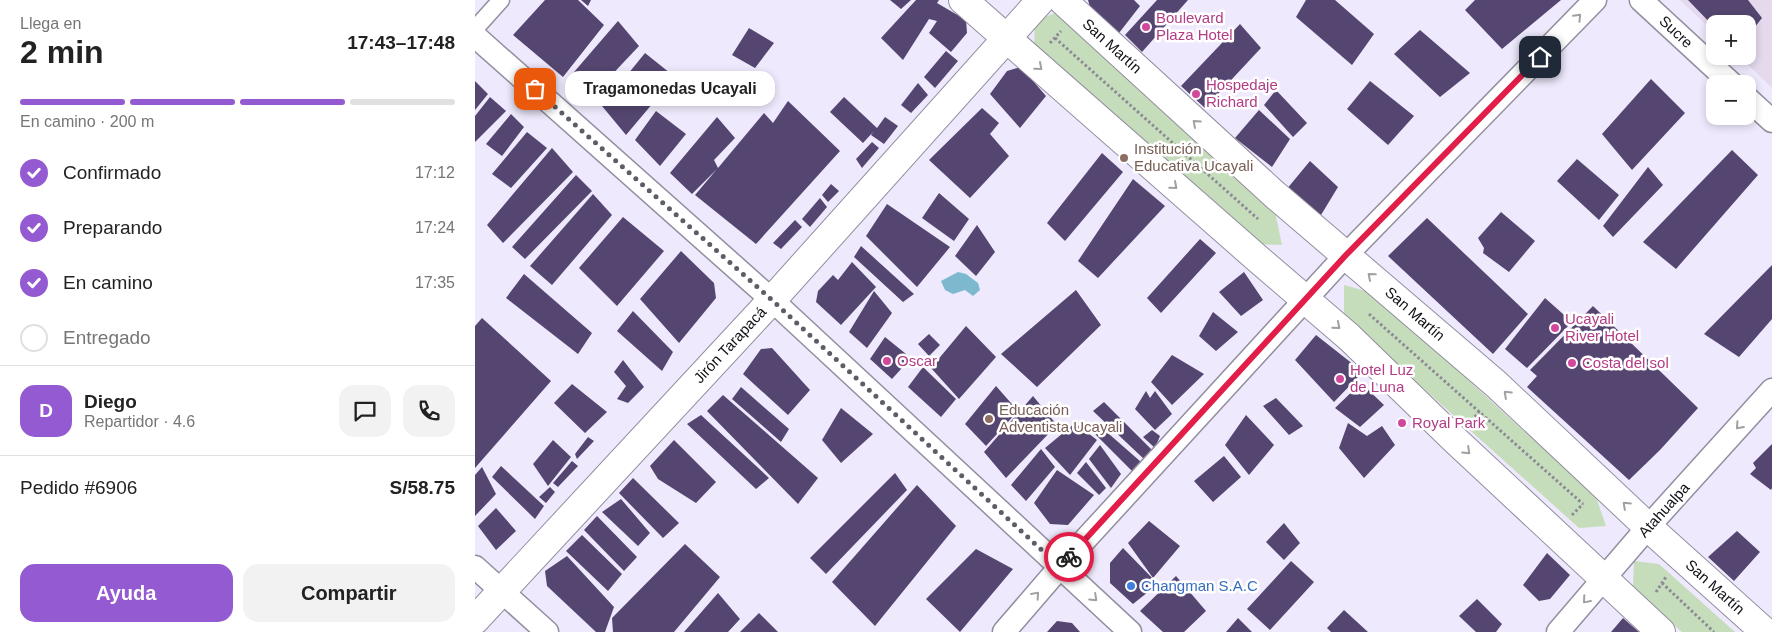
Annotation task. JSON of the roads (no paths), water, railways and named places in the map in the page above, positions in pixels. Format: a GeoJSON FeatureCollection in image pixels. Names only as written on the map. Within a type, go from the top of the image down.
{"type":"FeatureCollection","features":[{"type":"Feature","properties":{"kind":"main road"},"geometry":{"type":"LineString","coordinates":[[963,0],[1349,337],[1455,440],[1651,623]]}},
{"type":"Feature","properties":{"kind":"main road","name":"Jirón Tarapacá"},"geometry":{"type":"LineString","coordinates":[[475,620],[772,300],[1041,0]]}},
{"type":"Feature","properties":{"kind":"main road","name":"San Martín"},"geometry":{"type":"LineString","coordinates":[[1069,7],[1274,194],[1496,384],[1648,527],[1765,632]]}},
{"type":"Feature","properties":{"kind":"street"},"geometry":{"type":"LineString","coordinates":[[475,29],[501,0]]}},
{"type":"Feature","properties":{"kind":"street"},"geometry":{"type":"LineString","coordinates":[[1004,632],[1060,567],[1346,255],[1595,0]]}},
{"type":"Feature","properties":{"kind":"street","name":"Sucre"},"geometry":{"type":"LineString","coordinates":[[1641,0],[1722,75]]}},
{"type":"Feature","properties":{"kind":"street"},"geometry":{"type":"LineString","coordinates":[[475,36],[772,300],[1130,632]]}},
{"type":"Feature","properties":{"kind":"street"},"geometry":{"type":"LineString","coordinates":[[1756,106],[1772,121]]}},
{"type":"Feature","properties":{"kind":"street","name":"Atahualpa"},"geometry":{"type":"LineString","coordinates":[[1558,632],[1648,527],[1772,390]]}},
{"type":"Feature","properties":{"kind":"street"},"geometry":{"type":"LineString","coordinates":[[475,567],[547,632]]}},
{"type":"Feature","properties":{"kind":"water"},"geometry":{"type":"Polygon","coordinates":[[[958,272],[966,274],[978,283],[980,290],[973,296],[965,290],[953,294],[945,290],[941,281],[958,272]]]}},
{"type":"Feature","properties":{"kind":"place","name":"Boulevard Plaza Hotel"},"geometry":{"type":"Point","coordinates":[1146,27]}},
{"type":"Feature","properties":{"kind":"place","name":"Tragamonedas Ucayali"},"geometry":{"type":"Point","coordinates":[535,89]}},
{"type":"Feature","properties":{"kind":"place","name":"Hospedaje Richard"},"geometry":{"type":"Point","coordinates":[1196,94]}},
{"type":"Feature","properties":{"kind":"place","name":"Institución Educativa Ucayali"},"geometry":{"type":"Point","coordinates":[1124,158]}},
{"type":"Feature","properties":{"kind":"place","name":"Ucayali River Hotel"},"geometry":{"type":"Point","coordinates":[1555,328]}},
{"type":"Feature","properties":{"kind":"place","name":"Oscar"},"geometry":{"type":"Point","coordinates":[887,361]}},
{"type":"Feature","properties":{"kind":"place","name":"Costa del sol"},"geometry":{"type":"Point","coordinates":[1572,363]}},
{"type":"Feature","properties":{"kind":"place","name":"Hotel Luz de Luna"},"geometry":{"type":"Point","coordinates":[1340,379]}},
{"type":"Feature","properties":{"kind":"place","name":"Educación Adventista Ucayali"},"geometry":{"type":"Point","coordinates":[989,419]}},
{"type":"Feature","properties":{"kind":"place","name":"Royal Park"},"geometry":{"type":"Point","coordinates":[1402,423]}},
{"type":"Feature","properties":{"kind":"place","name":"Changman S.A.C"},"geometry":{"type":"Point","coordinates":[1131,586]}}]}
